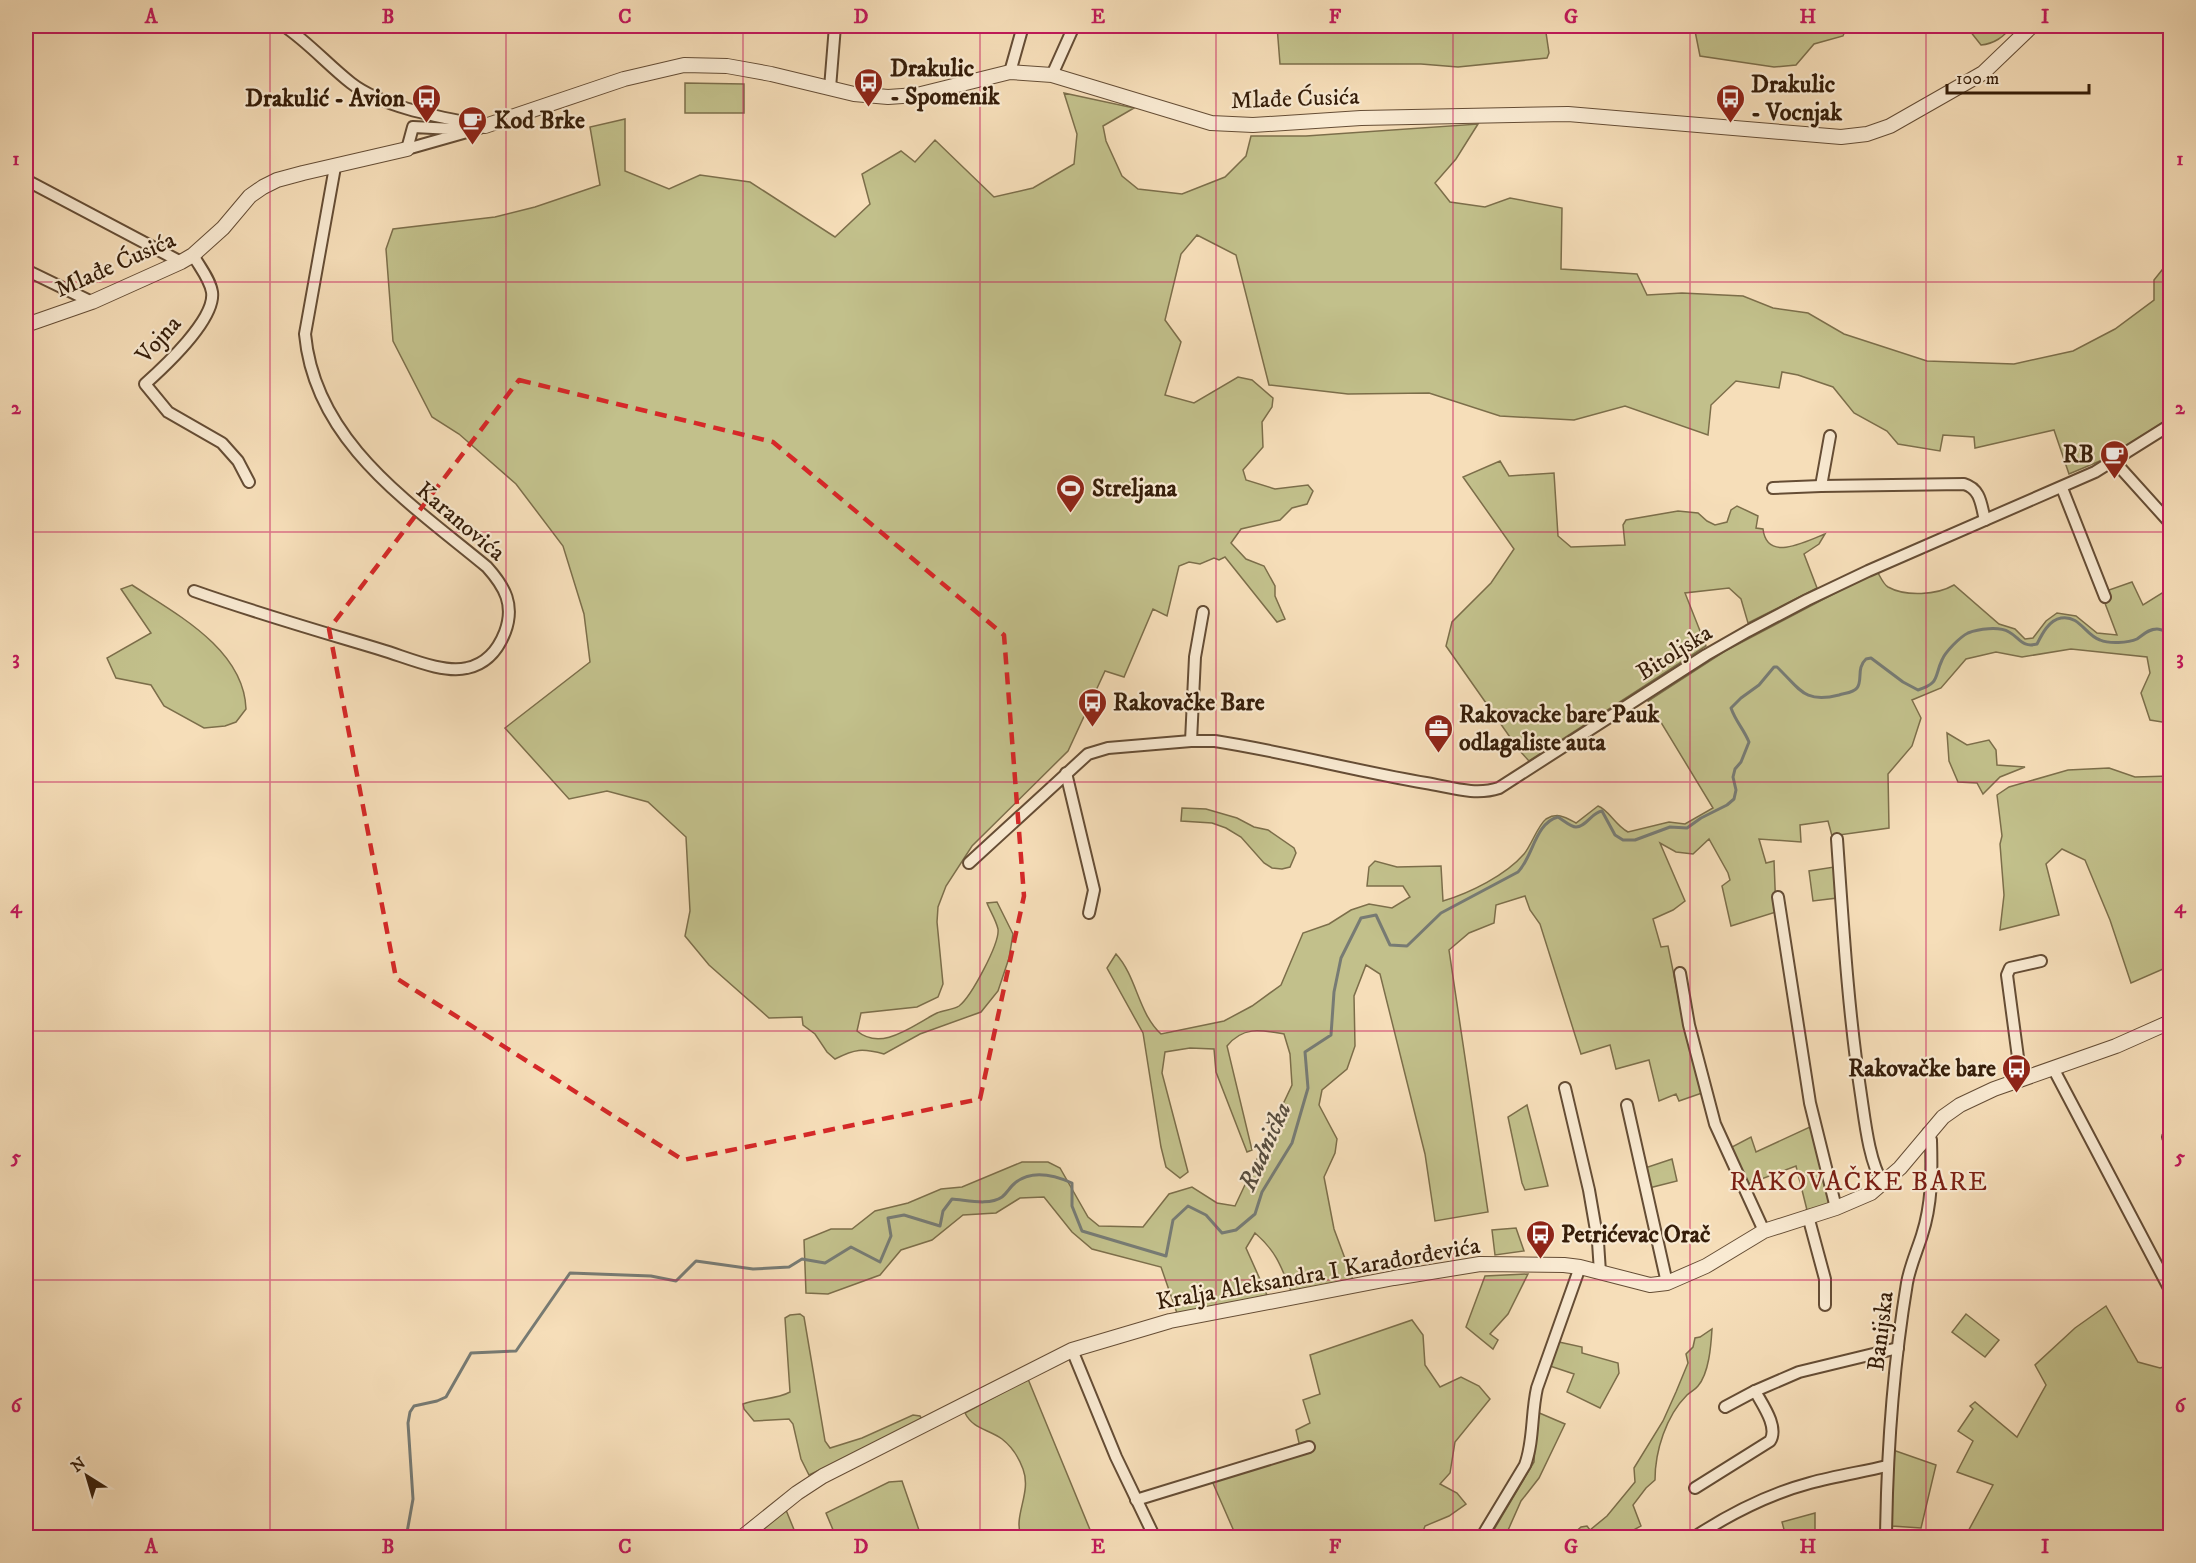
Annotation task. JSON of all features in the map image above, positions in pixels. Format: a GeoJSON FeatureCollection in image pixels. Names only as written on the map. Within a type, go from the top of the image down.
{"type":"FeatureCollection","features":[{"type":"Feature","properties":{"kind":"street"},"geometry":{"type":"LineString","coordinates":[[284,26],[352,84],[377,98],[432,116],[480,128]]}},
{"type":"Feature","properties":{"kind":"street"},"geometry":{"type":"LineString","coordinates":[[830,88],[835,26]]}},
{"type":"Feature","properties":{"kind":"street"},"geometry":{"type":"LineString","coordinates":[[1010,72],[1023,26]]}},
{"type":"Feature","properties":{"kind":"street"},"geometry":{"type":"LineString","coordinates":[[1052,75],[1074,26]]}},
{"type":"Feature","properties":{"kind":"street","name":"Mlađe Ćusića"},"geometry":{"type":"LineString","coordinates":[[26,325],[92,302],[187,259],[224,228],[250,196],[277,180],[407,149],[480,128],[624,79],[684,65],[727,66],[854,94],[888,97],[917,95],[1010,72],[1052,75],[1211,123],[1253,125],[1361,118],[1568,114],[1841,137],[1867,134],[1890,126],[1983,73],[2032,26]]}},
{"type":"Feature","properties":{"kind":"street","name":"Mlađe Ćusića"},"geometry":{"type":"LineString","coordinates":[[407,149],[413,127],[480,128]]}},
{"type":"Feature","properties":{"kind":"street","name":"Karanovića"},"geometry":{"type":"LineString","coordinates":[[194,591],[314,631],[442,668],[466,669],[486,660],[498,648],[506,630],[511,613],[507,596],[499,580],[487,567],[407,503],[372,470],[328,410],[315,382],[307,357],[305,334],[317,257],[336,167]]}},
{"type":"Feature","properties":{"kind":"street"},"geometry":{"type":"LineString","coordinates":[[26,180],[187,259]]}},
{"type":"Feature","properties":{"kind":"street","name":"Vojna"},"geometry":{"type":"LineString","coordinates":[[187,259],[210,286],[211,304],[194,335],[174,359],[145,384],[168,412],[222,443],[238,461],[249,482]]}},
{"type":"Feature","properties":{"kind":"street"},"geometry":{"type":"LineString","coordinates":[[26,270],[92,302]]}},
{"type":"Feature","properties":{"kind":"street","name":"Bitoljska"},"geometry":{"type":"LineString","coordinates":[[969,863],[1088,754],[1108,748],[1215,741],[1384,776],[1477,792],[1490,791],[1507,784],[1748,631],[1859,575],[2062,488],[2115,462],[2170,425]]}},
{"type":"Feature","properties":{"kind":"street"},"geometry":{"type":"LineString","coordinates":[[1821,486],[1830,436]]}},
{"type":"Feature","properties":{"kind":"street"},"geometry":{"type":"LineString","coordinates":[[2115,462],[2170,523]]}},
{"type":"Feature","properties":{"kind":"street"},"geometry":{"type":"LineString","coordinates":[[1773,488],[1964,484],[1971,486],[1977,492],[1985,520]]}},
{"type":"Feature","properties":{"kind":"street"},"geometry":{"type":"LineString","coordinates":[[2062,488],[2105,597]]}},
{"type":"Feature","properties":{"kind":"street"},"geometry":{"type":"LineString","coordinates":[[1191,741],[1195,657],[1203,612]]}},
{"type":"Feature","properties":{"kind":"street"},"geometry":{"type":"LineString","coordinates":[[1066,773],[1094,890],[1089,913]]}},
{"type":"Feature","properties":{"kind":"street"},"geometry":{"type":"LineString","coordinates":[[1837,839],[1852,1041],[1864,1116],[1876,1169],[1883,1184]]}},
{"type":"Feature","properties":{"kind":"street"},"geometry":{"type":"LineString","coordinates":[[1778,897],[1810,1103],[1836,1208]]}},
{"type":"Feature","properties":{"kind":"street"},"geometry":{"type":"LineString","coordinates":[[2021,1080],[2008,972],[2010,968],[2041,962]]}},
{"type":"Feature","properties":{"kind":"street"},"geometry":{"type":"LineString","coordinates":[[1680,973],[1689,1025],[1715,1124],[1764,1231]]}},
{"type":"Feature","properties":{"kind":"street","name":"Kralja Aleksandra I Karađorđevića"},"geometry":{"type":"LineString","coordinates":[[741,1538],[797,1493],[824,1476],[1072,1350],[1170,1321],[1480,1264],[1564,1265],[1650,1285],[1667,1283],[1684,1277],[1764,1231],[1836,1208],[1871,1193],[1900,1168],[1928,1133],[1948,1113],[1960,1105],[2021,1080],[2116,1046],[2170,1022]]}},
{"type":"Feature","properties":{"kind":"street"},"geometry":{"type":"LineString","coordinates":[[2053,1068],[2170,1290]]}},
{"type":"Feature","properties":{"kind":"street"},"geometry":{"type":"LineString","coordinates":[[1565,1088],[1589,1190],[1598,1242],[1600,1272]]}},
{"type":"Feature","properties":{"kind":"street"},"geometry":{"type":"LineString","coordinates":[[1627,1105],[1667,1283]]}},
{"type":"Feature","properties":{"kind":"street","name":"Banijska"},"geometry":{"type":"LineString","coordinates":[[1886,1538],[1887,1466],[1898,1348],[1909,1270],[1922,1237],[1930,1198],[1931,1140],[1928,1133]]}},
{"type":"Feature","properties":{"kind":"street"},"geometry":{"type":"LineString","coordinates":[[1808,1216],[1825,1279],[1825,1305]]}},
{"type":"Feature","properties":{"kind":"street"},"geometry":{"type":"LineString","coordinates":[[1481,1538],[1529,1454],[1533,1405],[1537,1389],[1580,1267]]}},
{"type":"Feature","properties":{"kind":"street"},"geometry":{"type":"LineString","coordinates":[[1725,1407],[1799,1372],[1898,1348]]}},
{"type":"Feature","properties":{"kind":"street"},"geometry":{"type":"LineString","coordinates":[[1072,1350],[1116,1457],[1155,1538]]}},
{"type":"Feature","properties":{"kind":"street"},"geometry":{"type":"LineString","coordinates":[[1695,1488],[1770,1441],[1773,1434],[1772,1425],[1755,1391]]}},
{"type":"Feature","properties":{"kind":"street"},"geometry":{"type":"LineString","coordinates":[[1136,1500],[1309,1447]]}},
{"type":"Feature","properties":{"kind":"street"},"geometry":{"type":"LineString","coordinates":[[1693,1538],[1760,1501],[1784,1491],[1809,1483],[1887,1466]]}},
{"type":"Feature","properties":{"kind":"highlighted area"},"geometry":{"type":"Polygon","coordinates":[[[519,380],[773,442],[1004,635],[1024,896],[980,1099],[683,1160],[396,978],[329,629],[519,380]]]}},
{"type":"Feature","properties":{"kind":"shaded area"},"geometry":{"type":"Polygon","coordinates":[[[1277,26],[1545,26],[1549,53],[1547,58],[1458,67],[1421,64],[1280,64],[1277,26]]]}},
{"type":"Feature","properties":{"kind":"shaded area"},"geometry":{"type":"Polygon","coordinates":[[[1694,26],[1847,26],[1843,36],[1814,44],[1796,65],[1774,67],[1700,56],[1694,26]]]}},
{"type":"Feature","properties":{"kind":"shaded area"},"geometry":{"type":"Polygon","coordinates":[[[1966,26],[2011,26],[1998,39],[1981,45],[1966,26]]]}},
{"type":"Feature","properties":{"kind":"shaded area"},"geometry":{"type":"Polygon","coordinates":[[[685,83],[744,84],[744,113],[685,113],[685,83]]]}},
{"type":"Feature","properties":{"kind":"shaded area"},"geometry":{"type":"Polygon","coordinates":[[[1064,93],[1134,108],[1103,126],[1106,141],[1122,176],[1138,189],[1182,194],[1225,177],[1246,156],[1251,136],[1306,136],[1478,124],[1456,159],[1435,183],[1450,202],[1485,207],[1510,198],[1562,208],[1561,269],[1637,274],[1647,295],[1682,293],[1743,296],[1773,308],[1808,313],[1844,334],[1927,361],[2014,364],[2073,351],[2115,329],[2154,300],[2154,280],[2170,260],[2170,418],[2107,458],[2069,474],[2054,430],[1975,448],[1974,437],[1943,435],[1940,451],[1898,444],[1887,431],[1854,413],[1833,387],[1782,372],[1779,388],[1736,381],[1711,405],[1708,435],[1625,406],[1574,420],[1500,416],[1429,393],[1348,394],[1269,385],[1236,255],[1197,235],[1181,254],[1165,320],[1181,342],[1165,395],[1194,403],[1238,377],[1252,380],[1273,398],[1272,407],[1262,422],[1263,447],[1243,470],[1246,480],[1275,489],[1308,485],[1313,491],[1307,504],[1292,508],[1280,520],[1241,529],[1231,543],[1246,559],[1264,566],[1275,586],[1275,596],[1285,619],[1277,622],[1225,557],[1219,560],[1214,558],[1200,564],[1189,562],[1179,566],[1167,616],[1153,609],[1124,677],[1105,671],[1068,751],[972,846],[946,886],[938,907],[937,922],[943,984],[938,997],[917,1007],[861,1013],[857,1031],[867,1037],[887,1038],[908,1030],[937,1013],[959,1006],[977,981],[990,957],[998,929],[987,903],[997,902],[1013,934],[1009,958],[998,991],[981,1012],[920,1034],[884,1054],[859,1050],[835,1059],[827,1052],[815,1034],[803,1025],[802,1017],[769,1018],[709,965],[685,936],[690,911],[686,837],[648,802],[607,791],[569,799],[505,728],[590,662],[584,614],[563,546],[516,484],[459,434],[432,417],[393,341],[386,249],[393,229],[495,217],[535,207],[600,185],[590,127],[625,119],[625,171],[669,189],[700,175],[750,182],[835,237],[870,204],[862,174],[901,151],[915,162],[935,140],[994,197],[1033,188],[1074,164],[1077,134],[1064,93]]]}},
{"type":"Feature","properties":{"kind":"shaded area"},"geometry":{"type":"Polygon","coordinates":[[[1500,461],[1509,476],[1554,473],[1558,536],[1571,547],[1625,545],[1623,525],[1626,520],[1678,511],[1698,513],[1715,525],[1727,522],[1731,510],[1737,506],[1758,516],[1756,528],[1763,529],[1766,539],[1772,545],[1788,547],[1825,534],[1819,544],[1804,554],[1817,588],[1748,623],[1741,599],[1729,588],[1685,593],[1706,646],[1529,761],[1446,646],[1452,622],[1491,583],[1514,549],[1463,477],[1500,461]]]}},
{"type":"Feature","properties":{"kind":"shaded area"},"geometry":{"type":"Polygon","coordinates":[[[1877,571],[1886,586],[1904,592],[1930,593],[1954,585],[1999,624],[2015,629],[2025,639],[2033,638],[2046,621],[2057,613],[2076,616],[2097,633],[2117,635],[2103,598],[2106,591],[2132,582],[2143,605],[2170,588],[2170,715],[2162,722],[2150,720],[2141,693],[2150,673],[2147,657],[2071,649],[2022,657],[1996,652],[1966,659],[1941,688],[1912,700],[1921,718],[1912,746],[1888,774],[1889,828],[1832,836],[1828,821],[1800,825],[1801,842],[1759,839],[1766,863],[1774,861],[1776,912],[1731,926],[1722,886],[1730,880],[1709,839],[1693,854],[1676,852],[1660,843],[1685,901],[1673,910],[1653,919],[1661,947],[1668,946],[1684,1024],[1702,1093],[1679,1101],[1676,1094],[1659,1101],[1649,1060],[1616,1069],[1610,1045],[1581,1054],[1540,924],[1530,910],[1525,896],[1496,905],[1494,923],[1469,933],[1449,950],[1488,1212],[1435,1221],[1425,1154],[1380,974],[1366,965],[1354,996],[1355,1046],[1347,1069],[1322,1090],[1319,1105],[1337,1139],[1335,1153],[1324,1177],[1334,1229],[1353,1280],[1291,1291],[1273,1253],[1255,1233],[1246,1248],[1267,1295],[1178,1316],[1161,1267],[1092,1249],[1072,1232],[1044,1197],[1020,1198],[996,1213],[963,1215],[932,1240],[901,1250],[880,1275],[828,1294],[806,1293],[804,1240],[831,1229],[852,1229],[875,1211],[908,1203],[941,1189],[962,1187],[1022,1162],[1048,1162],[1060,1168],[1088,1217],[1099,1226],[1143,1227],[1169,1194],[1192,1187],[1217,1203],[1235,1206],[1292,1085],[1290,1054],[1284,1034],[1246,1032],[1227,1046],[1252,1150],[1247,1152],[1216,1072],[1214,1049],[1190,1048],[1165,1052],[1162,1073],[1188,1172],[1180,1178],[1166,1167],[1143,1033],[1107,968],[1116,954],[1129,973],[1147,1016],[1161,1034],[1224,1021],[1252,1006],[1281,985],[1303,933],[1329,924],[1351,910],[1369,904],[1392,908],[1410,897],[1403,886],[1367,886],[1369,867],[1375,861],[1397,867],[1441,866],[1443,901],[1476,888],[1508,869],[1524,854],[1540,826],[1550,817],[1561,816],[1576,823],[1598,806],[1628,832],[1669,822],[1685,824],[1713,808],[1648,701],[1725,651],[1877,571]]]}},
{"type":"Feature","properties":{"kind":"shaded area"},"geometry":{"type":"Polygon","coordinates":[[[132,585],[205,635],[234,668],[242,688],[246,709],[236,722],[225,726],[204,728],[164,706],[151,685],[116,678],[107,658],[151,633],[121,589],[132,585]]]}},
{"type":"Feature","properties":{"kind":"shaded area"},"geometry":{"type":"Polygon","coordinates":[[[1947,733],[1967,745],[1989,740],[1996,750],[1997,765],[2025,767],[2000,777],[1983,794],[1977,783],[1958,782],[1949,761],[1947,733]]]}},
{"type":"Feature","properties":{"kind":"shaded area"},"geometry":{"type":"Polygon","coordinates":[[[2109,768],[2135,777],[2170,776],[2170,966],[2131,983],[2110,920],[2085,860],[2062,849],[2046,864],[2059,915],[2000,930],[2004,895],[2000,844],[2002,836],[1997,795],[2009,787],[2068,770],[2109,768]]]}},
{"type":"Feature","properties":{"kind":"shaded area"},"geometry":{"type":"Polygon","coordinates":[[[1182,808],[1206,809],[1268,830],[1294,848],[1296,853],[1290,867],[1272,868],[1264,863],[1241,837],[1226,828],[1212,823],[1181,821],[1182,808]]]}},
{"type":"Feature","properties":{"kind":"shaded area"},"geometry":{"type":"Polygon","coordinates":[[[1834,867],[1837,898],[1813,901],[1809,871],[1834,867]]]}},
{"type":"Feature","properties":{"kind":"shaded area"},"geometry":{"type":"Polygon","coordinates":[[[1527,1105],[1548,1186],[1525,1190],[1508,1117],[1527,1105]]]}},
{"type":"Feature","properties":{"kind":"shaded area"},"geometry":{"type":"Polygon","coordinates":[[[1812,1126],[1830,1204],[1807,1210],[1796,1166],[1748,1184],[1730,1148],[1751,1137],[1756,1152],[1812,1126]]]}},
{"type":"Feature","properties":{"kind":"shaded area"},"geometry":{"type":"Polygon","coordinates":[[[1672,1159],[1677,1181],[1649,1188],[1645,1168],[1672,1159]]]}},
{"type":"Feature","properties":{"kind":"shaded area"},"geometry":{"type":"Polygon","coordinates":[[[1516,1228],[1524,1251],[1495,1255],[1492,1230],[1516,1228]]]}},
{"type":"Feature","properties":{"kind":"shaded area"},"geometry":{"type":"Polygon","coordinates":[[[1528,1274],[1508,1314],[1490,1334],[1498,1340],[1493,1349],[1466,1327],[1485,1276],[1528,1274]]]}},
{"type":"Feature","properties":{"kind":"shaded area"},"geometry":{"type":"Polygon","coordinates":[[[2106,1306],[2138,1362],[2160,1368],[2170,1365],[2170,1537],[2142,1533],[2149,1537],[1965,1537],[1993,1485],[1957,1472],[1973,1441],[1958,1431],[1973,1409],[1970,1406],[1975,1402],[2017,1437],[2046,1385],[2035,1365],[2075,1328],[2106,1306]]]}},
{"type":"Feature","properties":{"kind":"shaded area"},"geometry":{"type":"Polygon","coordinates":[[[800,1314],[804,1317],[825,1441],[830,1448],[862,1438],[913,1415],[920,1416],[923,1421],[809,1475],[801,1459],[793,1424],[789,1419],[754,1421],[744,1409],[743,1404],[790,1392],[785,1318],[800,1314]]]}},
{"type":"Feature","properties":{"kind":"shaded area"},"geometry":{"type":"Polygon","coordinates":[[[1966,1314],[1999,1340],[1985,1357],[1952,1332],[1966,1314]]]}},
{"type":"Feature","properties":{"kind":"shaded area"},"geometry":{"type":"Polygon","coordinates":[[[1412,1320],[1423,1335],[1425,1365],[1440,1387],[1461,1377],[1479,1386],[1490,1399],[1455,1442],[1450,1473],[1440,1484],[1457,1493],[1466,1504],[1449,1516],[1425,1526],[1421,1537],[1234,1537],[1233,1529],[1212,1481],[1300,1447],[1296,1430],[1310,1423],[1303,1400],[1320,1394],[1310,1355],[1412,1320]]]}},
{"type":"Feature","properties":{"kind":"shaded area"},"geometry":{"type":"Polygon","coordinates":[[[1712,1329],[1709,1359],[1702,1381],[1673,1413],[1663,1434],[1657,1457],[1655,1480],[1633,1505],[1641,1526],[1621,1537],[1570,1537],[1581,1527],[1587,1526],[1590,1530],[1607,1516],[1635,1482],[1634,1468],[1663,1421],[1688,1363],[1686,1354],[1693,1347],[1695,1338],[1712,1329]]]}},
{"type":"Feature","properties":{"kind":"shaded area"},"geometry":{"type":"Polygon","coordinates":[[[1559,1342],[1582,1347],[1582,1353],[1618,1363],[1619,1373],[1600,1408],[1567,1392],[1574,1374],[1550,1366],[1559,1342]]]}},
{"type":"Feature","properties":{"kind":"shaded area"},"geometry":{"type":"Polygon","coordinates":[[[1028,1379],[1093,1537],[1021,1537],[1019,1520],[1025,1478],[1021,1465],[1005,1442],[977,1426],[965,1413],[1028,1379]]]}},
{"type":"Feature","properties":{"kind":"shaded area"},"geometry":{"type":"Polygon","coordinates":[[[1537,1412],[1565,1424],[1539,1478],[1521,1501],[1505,1537],[1489,1538],[1534,1462],[1537,1412]]]}},
{"type":"Feature","properties":{"kind":"shaded area"},"geometry":{"type":"Polygon","coordinates":[[[1893,1450],[1936,1465],[1921,1528],[1892,1526],[1893,1450]]]}},
{"type":"Feature","properties":{"kind":"shaded area"},"geometry":{"type":"Polygon","coordinates":[[[902,1481],[921,1536],[836,1537],[826,1513],[889,1482],[902,1481]]]}},
{"type":"Feature","properties":{"kind":"shaded area"},"geometry":{"type":"Polygon","coordinates":[[[786,1510],[797,1537],[751,1538],[786,1510]]]}},
{"type":"Feature","properties":{"kind":"shaded area"},"geometry":{"type":"Polygon","coordinates":[[[1815,1513],[1815,1537],[1786,1537],[1782,1522],[1815,1513]]]}},
{"type":"Feature","properties":{"kind":"waterway","name":"Rudnička"},"geometry":{"type":"LineString","coordinates":[[406,1538],[413,1499],[408,1423],[410,1412],[414,1406],[446,1397],[471,1353],[516,1351],[570,1273],[651,1276],[676,1281],[696,1261],[753,1269],[789,1267],[802,1259],[825,1263],[851,1247],[880,1262],[891,1236],[888,1218],[904,1215],[940,1226],[943,1211],[952,1199],[978,1202],[997,1200],[1022,1179],[1036,1175],[1051,1176],[1072,1183],[1072,1206],[1082,1231],[1166,1256],[1173,1220],[1188,1206],[1206,1215],[1222,1233],[1236,1230],[1255,1214],[1262,1192],[1292,1143],[1308,1088],[1305,1052],[1331,1035],[1334,992],[1341,958],[1361,918],[1376,915],[1390,945],[1407,946],[1441,913],[1518,872],[1539,833],[1550,820],[1558,817],[1576,827],[1583,825],[1602,811],[1615,835],[1623,840],[1635,840],[1670,827],[1687,828],[1727,805],[1734,799],[1735,769],[1741,762],[1749,742],[1731,708],[1759,685],[1774,667],[1777,667],[1804,693],[1818,698],[1855,690],[1860,682],[1860,670],[1863,663],[1866,659],[1871,658],[1903,682],[1918,690],[1933,682],[1944,657],[1953,645],[1968,633],[1977,630],[2005,630],[2028,645],[2037,644],[2049,624],[2061,618],[2073,619],[2095,637],[2108,642],[2137,639],[2154,629],[2170,633]]}},
{"type":"Feature","properties":{"kind":"place","name":"Drakulic - Spomenik"},"geometry":{"type":"Point","coordinates":[869,108]}},
{"type":"Feature","properties":{"kind":"place","name":"Drakulić - Avion"},"geometry":{"type":"Point","coordinates":[426,124]}},
{"type":"Feature","properties":{"kind":"place","name":"Drakulic - Vocnjak"},"geometry":{"type":"Point","coordinates":[1730,124]}},
{"type":"Feature","properties":{"kind":"place","name":"Kod Brke"},"geometry":{"type":"Point","coordinates":[473,146]}},
{"type":"Feature","properties":{"kind":"place","name":"RB"},"geometry":{"type":"Point","coordinates":[2115,480]}},
{"type":"Feature","properties":{"kind":"place","name":"Streljana"},"geometry":{"type":"Point","coordinates":[1071,514]}},
{"type":"Feature","properties":{"kind":"place","name":"Rakovačke Bare"},"geometry":{"type":"Point","coordinates":[1092,728]}},
{"type":"Feature","properties":{"kind":"place","name":"Rakovacke bare Pauk odlagaliste auta"},"geometry":{"type":"Point","coordinates":[1438,754]}},
{"type":"Feature","properties":{"kind":"place","name":"Rakovačke bare"},"geometry":{"type":"Point","coordinates":[2017,1094]}},
{"type":"Feature","properties":{"kind":"place","name":"Petrićevac Orač"},"geometry":{"type":"Point","coordinates":[1540,1260]}},
{"type":"Feature","properties":{"kind":"district","name":"RAKOVAČKE BARE"},"geometry":{"type":"Point","coordinates":[1859,1181]}}]}
